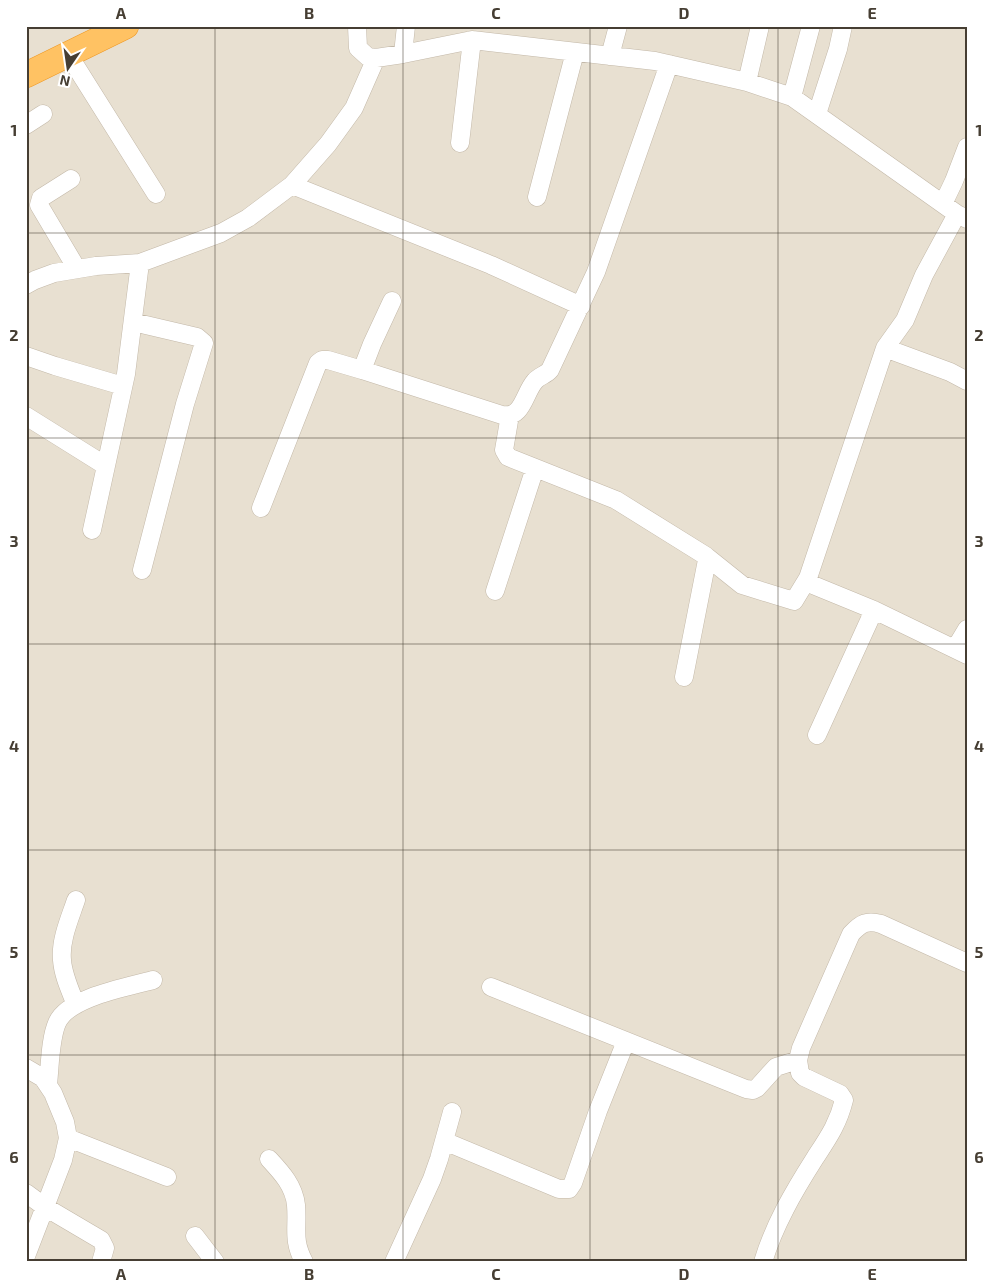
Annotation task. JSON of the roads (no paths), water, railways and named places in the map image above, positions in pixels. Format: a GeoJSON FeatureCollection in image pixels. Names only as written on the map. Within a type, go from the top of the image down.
{"type":"FeatureCollection","features":[{"type":"Feature","properties":{"kind":"highway"},"geometry":{"type":"LineString","coordinates":[[26,75],[126,26]]}},
{"type":"Feature","properties":{"kind":"street"},"geometry":{"type":"LineString","coordinates":[[357,26],[358,48],[368,57],[376,58],[403,54],[478,36],[575,52],[655,61],[747,82],[792,96],[955,213]]}},
{"type":"Feature","properties":{"kind":"street"},"geometry":{"type":"LineString","coordinates":[[403,54],[406,26]]}},
{"type":"Feature","properties":{"kind":"street"},"geometry":{"type":"LineString","coordinates":[[610,56],[618,26]]}},
{"type":"Feature","properties":{"kind":"street"},"geometry":{"type":"LineString","coordinates":[[747,82],[760,26]]}},
{"type":"Feature","properties":{"kind":"street"},"geometry":{"type":"LineString","coordinates":[[792,96],[811,26]]}},
{"type":"Feature","properties":{"kind":"street"},"geometry":{"type":"LineString","coordinates":[[817,114],[838,49],[843,26]]}},
{"type":"Feature","properties":{"kind":"street"},"geometry":{"type":"LineString","coordinates":[[460,143],[478,36]]}},
{"type":"Feature","properties":{"kind":"street"},"geometry":{"type":"LineString","coordinates":[[537,197],[575,52]]}},
{"type":"Feature","properties":{"kind":"street"},"geometry":{"type":"LineString","coordinates":[[68,54],[156,194]]}},
{"type":"Feature","properties":{"kind":"street"},"geometry":{"type":"LineString","coordinates":[[26,285],[54,273],[96,266],[140,263],[221,233],[248,218],[292,185],[340,130],[354,108],[376,58]]}},
{"type":"Feature","properties":{"kind":"street"},"geometry":{"type":"LineString","coordinates":[[261,508],[318,363],[322,360],[362,370],[502,415],[510,415],[520,409],[536,379],[550,370],[596,272],[669,64]]}},
{"type":"Feature","properties":{"kind":"street"},"geometry":{"type":"LineString","coordinates":[[26,125],[43,114]]}},
{"type":"Feature","properties":{"kind":"street"},"geometry":{"type":"LineString","coordinates":[[510,415],[504,452],[508,457],[616,500],[707,557],[742,585],[794,601],[808,578],[885,348],[905,320],[955,213],[954,181],[967,147]]}},
{"type":"Feature","properties":{"kind":"street"},"geometry":{"type":"LineString","coordinates":[[71,179],[33,200],[40,208],[77,269]]}},
{"type":"Feature","properties":{"kind":"street"},"geometry":{"type":"LineString","coordinates":[[292,185],[492,264],[581,306]]}},
{"type":"Feature","properties":{"kind":"street"},"geometry":{"type":"LineString","coordinates":[[92,530],[123,386],[140,263]]}},
{"type":"Feature","properties":{"kind":"street"},"geometry":{"type":"LineString","coordinates":[[362,370],[392,301]]}},
{"type":"Feature","properties":{"kind":"street"},"geometry":{"type":"LineString","coordinates":[[133,322],[197,337],[204,346],[185,404],[142,570]]}},
{"type":"Feature","properties":{"kind":"street"},"geometry":{"type":"LineString","coordinates":[[885,348],[950,372],[967,381]]}},
{"type":"Feature","properties":{"kind":"street"},"geometry":{"type":"LineString","coordinates":[[26,356],[123,386]]}},
{"type":"Feature","properties":{"kind":"street"},"geometry":{"type":"LineString","coordinates":[[26,416],[106,466]]}},
{"type":"Feature","properties":{"kind":"street"},"geometry":{"type":"LineString","coordinates":[[495,591],[535,468]]}},
{"type":"Feature","properties":{"kind":"street"},"geometry":{"type":"LineString","coordinates":[[684,677],[707,557]]}},
{"type":"Feature","properties":{"kind":"street"},"geometry":{"type":"LineString","coordinates":[[808,578],[813,585],[874,610],[961,652],[967,629]]}},
{"type":"Feature","properties":{"kind":"street"},"geometry":{"type":"LineString","coordinates":[[817,735],[874,610]]}},
{"type":"Feature","properties":{"kind":"street"},"geometry":{"type":"LineString","coordinates":[[76,900],[65,933],[61,959],[63,970],[76,1005]]}},
{"type":"Feature","properties":{"kind":"street"},"geometry":{"type":"LineString","coordinates":[[763,1262],[776,1224],[830,1136],[844,1100],[840,1094],[804,1077],[800,1073],[798,1060],[801,1048],[851,934],[859,925],[866,922],[881,924],[967,963]]}},
{"type":"Feature","properties":{"kind":"street"},"geometry":{"type":"LineString","coordinates":[[48,1084],[56,1024],[64,1013],[93,997],[153,980]]}},
{"type":"Feature","properties":{"kind":"street"},"geometry":{"type":"LineString","coordinates":[[491,987],[750,1090],[757,1088],[776,1068],[798,1060]]}},
{"type":"Feature","properties":{"kind":"street"},"geometry":{"type":"LineString","coordinates":[[444,1141],[559,1189],[569,1189],[626,1041]]}},
{"type":"Feature","properties":{"kind":"street"},"geometry":{"type":"LineString","coordinates":[[26,1068],[43,1078],[48,1084],[65,1122],[68,1138],[63,1160],[26,1256]]}},
{"type":"Feature","properties":{"kind":"street"},"geometry":{"type":"LineString","coordinates":[[394,1262],[432,1178],[452,1112]]}},
{"type":"Feature","properties":{"kind":"street"},"geometry":{"type":"LineString","coordinates":[[68,1138],[167,1177]]}},
{"type":"Feature","properties":{"kind":"street"},"geometry":{"type":"LineString","coordinates":[[270,1159],[284,1175],[293,1194],[296,1204],[297,1246],[304,1262]]}},
{"type":"Feature","properties":{"kind":"street"},"geometry":{"type":"LineString","coordinates":[[26,1193],[45,1207],[102,1240],[105,1248],[101,1262]]}},
{"type":"Feature","properties":{"kind":"street"},"geometry":{"type":"LineString","coordinates":[[195,1236],[215,1262]]}}]}
